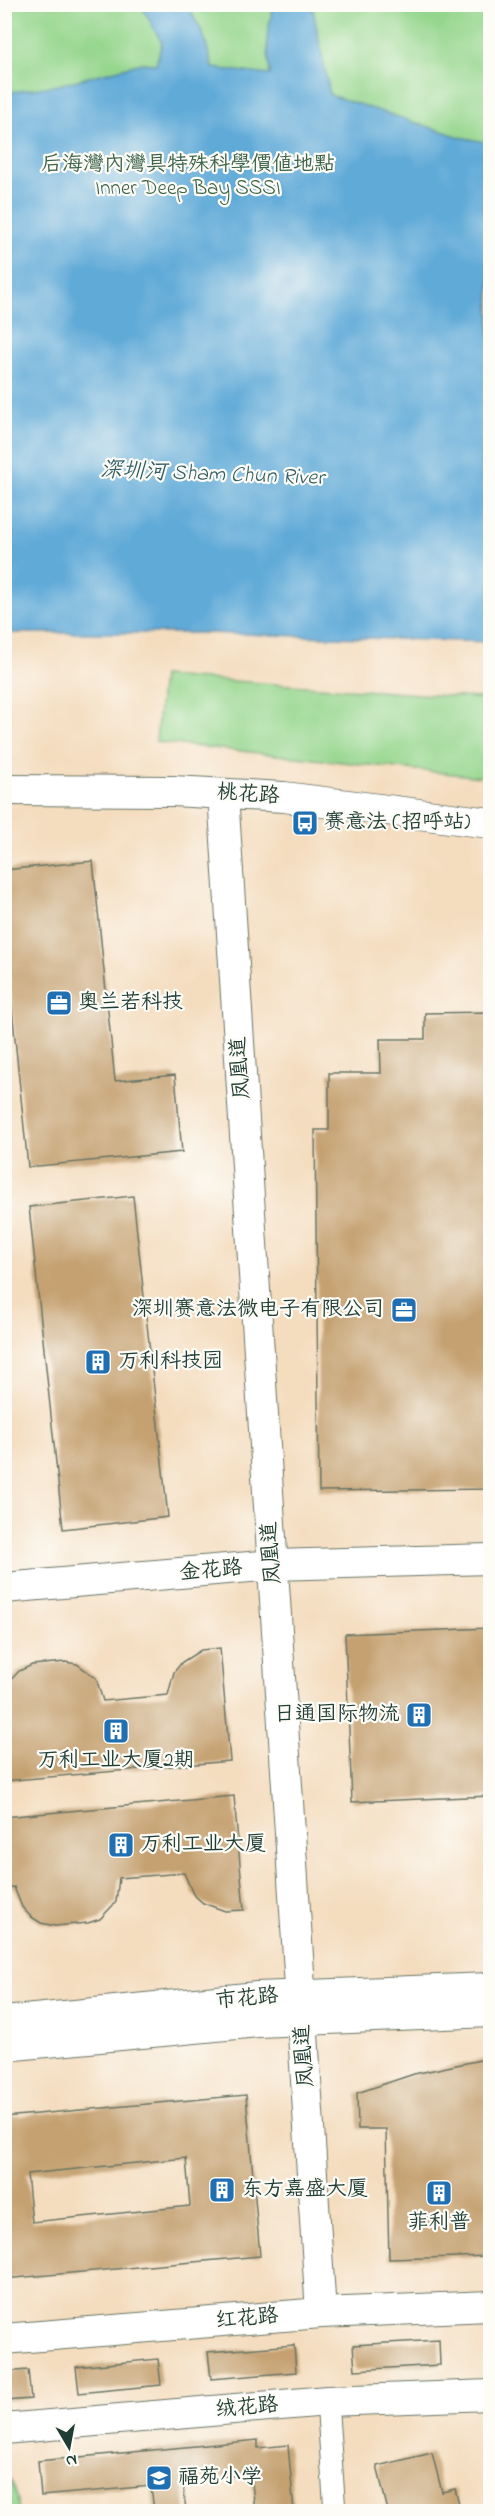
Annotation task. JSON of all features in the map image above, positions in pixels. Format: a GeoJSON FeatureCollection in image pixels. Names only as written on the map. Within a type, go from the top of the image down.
{"type":"FeatureCollection","features":[{"type":"Feature","properties":{"kind":"street","name":"桃花路"},"geometry":{"type":"LineString","coordinates":[[4,790],[284,797],[490,823]]}},
{"type":"Feature","properties":{"kind":"street","name":"凤凰道"},"geometry":{"type":"LineString","coordinates":[[223,794],[321,2313]]}},
{"type":"Feature","properties":{"kind":"street","name":"金花路"},"geometry":{"type":"LineString","coordinates":[[4,1588],[273,1565],[490,1559]]}},
{"type":"Feature","properties":{"kind":"street","name":"市花路"},"geometry":{"type":"LineString","coordinates":[[4,2046],[302,2007],[490,1988]]}},
{"type":"Feature","properties":{"kind":"street","name":"市花路"},"geometry":{"type":"LineString","coordinates":[[4,2022],[302,2007],[490,2012]]}},
{"type":"Feature","properties":{"kind":"street","name":"红花路"},"geometry":{"type":"LineString","coordinates":[[4,2339],[321,2313],[490,2306]]}},
{"type":"Feature","properties":{"kind":"street","name":"绒花路"},"geometry":{"type":"LineString","coordinates":[[4,2429],[327,2401],[490,2395]]}},
{"type":"Feature","properties":{"kind":"street"},"geometry":{"type":"LineString","coordinates":[[327,2401],[335,2511]]}},
{"type":"Feature","properties":{"kind":"green space","name":"后海灣內灣具特殊科學價值地點 Inner Deep Bay SSSI"},"geometry":{"type":"Polygon","coordinates":[[[4,5],[490,5],[490,367],[4,97],[4,5]]]}},
{"type":"Feature","properties":{"kind":"green space"},"geometry":{"type":"Polygon","coordinates":[[[162,676],[490,699],[490,778],[156,742],[162,676]]]}},
{"type":"Feature","properties":{"kind":"green space"},"geometry":{"type":"Polygon","coordinates":[[[5,2472],[17,2495],[18,2511],[5,2511],[5,2472]]]}},
{"type":"Feature","properties":{"kind":"water","name":"深圳河 Sham Chun River"},"geometry":{"type":"Polygon","coordinates":[[[141,5],[187,5],[203,33],[213,68],[270,75],[267,37],[273,5],[312,5],[330,95],[460,137],[490,143],[490,642],[206,633],[5,633],[5,93],[59,85],[142,63],[156,64],[162,43],[141,5]]]}},
{"type":"Feature","properties":{"kind":"building","name":"奥兰若科技"},"geometry":{"type":"Polygon","coordinates":[[[93,861],[115,1081],[175,1075],[182,1152],[28,1167],[4,930],[4,870],[93,861]]]}},
{"type":"Feature","properties":{"kind":"building","name":"深圳赛意法微电子有限公司"},"geometry":{"type":"Polygon","coordinates":[[[490,1012],[490,1489],[319,1491],[315,1130],[329,1130],[329,1073],[381,1073],[380,1039],[425,1039],[425,1013],[490,1012]]]}},
{"type":"Feature","properties":{"kind":"building","name":"万利科技园"},"geometry":{"type":"Polygon","coordinates":[[[133,1196],[168,1517],[63,1529],[29,1207],[133,1196]]]}},
{"type":"Feature","properties":{"kind":"building","name":"日通国际物流"},"geometry":{"type":"Polygon","coordinates":[[[490,1628],[490,1796],[352,1802],[345,1634],[490,1628]]]}},
{"type":"Feature","properties":{"kind":"building","name":"万利工业大厦2期"},"geometry":{"type":"Polygon","coordinates":[[[220,1648],[230,1761],[4,1781],[4,1687],[19,1671],[32,1665],[65,1662],[77,1664],[96,1678],[103,1701],[168,1695],[174,1672],[182,1662],[201,1650],[220,1648]]]}},
{"type":"Feature","properties":{"kind":"building","name":"万利工业大厦"},"geometry":{"type":"Polygon","coordinates":[[[234,1796],[244,1910],[225,1911],[203,1903],[193,1894],[184,1873],[119,1878],[116,1902],[100,1919],[88,1923],[55,1926],[41,1923],[30,1916],[22,1907],[14,1887],[4,1888],[4,1817],[234,1796]]]}},
{"type":"Feature","properties":{"kind":"building","name":"菲利普"},"geometry":{"type":"Polygon","coordinates":[[[490,2058],[490,2256],[389,2259],[386,2129],[358,2129],[357,2093],[414,2074],[490,2058]]]}},
{"type":"Feature","properties":{"kind":"building","name":"东方嘉盛大厦"},"geometry":{"type":"Polygon","coordinates":[[[246,2095],[260,2256],[4,2279],[4,2117],[246,2095]],[[186,2158],[27,2174],[32,2222],[190,2206],[186,2158]]]}},
{"type":"Feature","properties":{"kind":"building"},"geometry":{"type":"Polygon","coordinates":[[[439,2340],[440,2365],[355,2370],[353,2345],[439,2340]]]}},
{"type":"Feature","properties":{"kind":"building"},"geometry":{"type":"Polygon","coordinates":[[[294,2345],[296,2372],[211,2379],[208,2352],[294,2345]]]}},
{"type":"Feature","properties":{"kind":"building"},"geometry":{"type":"Polygon","coordinates":[[[158,2359],[161,2385],[79,2393],[76,2367],[158,2359]]]}},
{"type":"Feature","properties":{"kind":"building"},"geometry":{"type":"Polygon","coordinates":[[[28,2370],[31,2399],[4,2401],[4,2372],[28,2370]]]}},
{"type":"Feature","properties":{"kind":"building"},"geometry":{"type":"Polygon","coordinates":[[[258,2440],[258,2448],[288,2445],[294,2511],[255,2511],[251,2474],[183,2480],[186,2511],[154,2511],[151,2486],[41,2496],[38,2461],[258,2440]]]}},
{"type":"Feature","properties":{"kind":"building"},"geometry":{"type":"Polygon","coordinates":[[[432,2453],[442,2492],[455,2489],[460,2508],[443,2511],[388,2511],[377,2466],[432,2453]]]}},
{"type":"Feature","properties":{"kind":"place","name":"赛意法 (招呼站)"},"geometry":{"type":"Point","coordinates":[305,823]}},
{"type":"Feature","properties":{"kind":"place","name":"奥兰若科技"},"geometry":{"type":"Point","coordinates":[59,1003]}},
{"type":"Feature","properties":{"kind":"place","name":"深圳赛意法微电子有限公司"},"geometry":{"type":"Point","coordinates":[404,1310]}},
{"type":"Feature","properties":{"kind":"place","name":"万利科技园"},"geometry":{"type":"Point","coordinates":[98,1362]}},
{"type":"Feature","properties":{"kind":"place","name":"日通国际物流"},"geometry":{"type":"Point","coordinates":[419,1715]}},
{"type":"Feature","properties":{"kind":"place","name":"万利工业大厦2期"},"geometry":{"type":"Point","coordinates":[116,1731]}},
{"type":"Feature","properties":{"kind":"place","name":"万利工业大厦"},"geometry":{"type":"Point","coordinates":[121,1845]}},
{"type":"Feature","properties":{"kind":"place","name":"东方嘉盛大厦"},"geometry":{"type":"Point","coordinates":[222,2190]}},
{"type":"Feature","properties":{"kind":"place","name":"菲利普"},"geometry":{"type":"Point","coordinates":[439,2193]}},
{"type":"Feature","properties":{"kind":"place","name":"福苑小学"},"geometry":{"type":"Point","coordinates":[159,2478]}}]}
